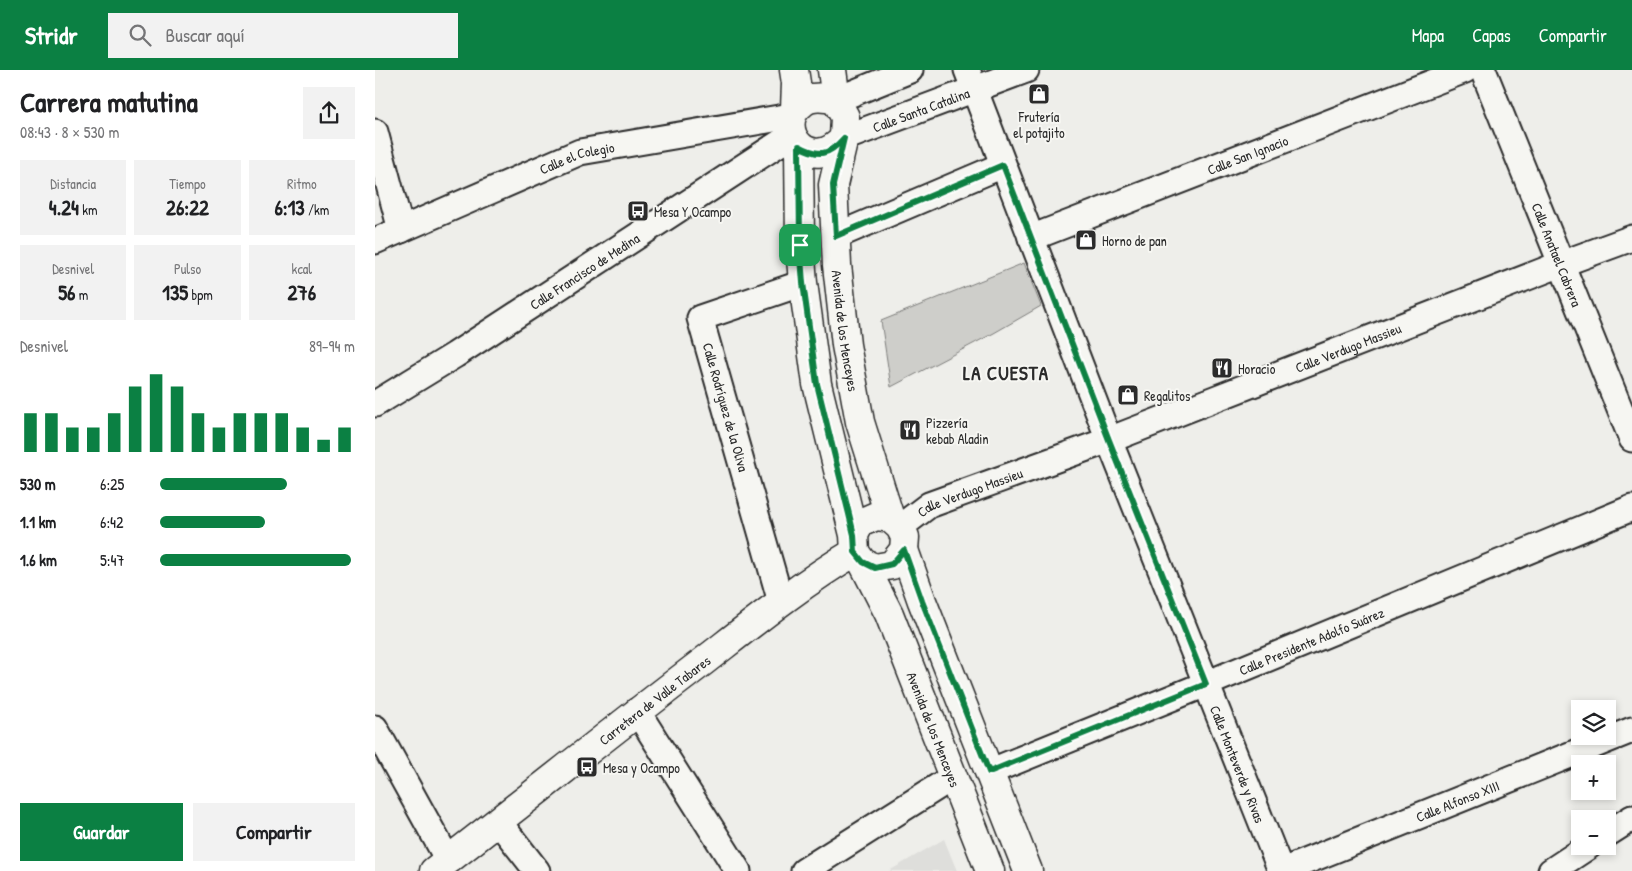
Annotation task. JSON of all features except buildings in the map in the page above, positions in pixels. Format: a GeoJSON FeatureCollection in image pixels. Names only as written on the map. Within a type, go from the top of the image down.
{"type":"FeatureCollection","features":[{"type":"Feature","properties":{"kind":"main road","name":"Avenida de los Menceyes"},"geometry":{"type":"LineString","coordinates":[[794,70],[796,83],[794,127],[803,283],[817,384],[857,550],[889,614],[990,871]]}},
{"type":"Feature","properties":{"kind":"main road"},"geometry":{"type":"LineString","coordinates":[[832,70],[836,100],[845,116],[844,138],[836,147],[825,152],[812,153],[794,127],[807,99],[824,98],[836,100]]}},
{"type":"Feature","properties":{"kind":"main road","name":"Avenida de los Menceyes"},"geometry":{"type":"LineString","coordinates":[[844,138],[833,185],[837,265],[846,345],[859,412],[922,601],[1028,871]]}},
{"type":"Feature","properties":{"kind":"main road"},"geometry":{"type":"LineString","coordinates":[[877,516],[898,532],[892,564],[875,568],[857,550],[860,523],[877,516]]}},
{"type":"Feature","properties":{"kind":"main road","name":"Carretera de Valle Tabares"},"geometry":{"type":"LineString","coordinates":[[441,866],[637,711],[820,573],[857,550]]}},
{"type":"Feature","properties":{"kind":"street"},"geometry":{"type":"LineString","coordinates":[[836,100],[910,70]]}},
{"type":"Feature","properties":{"kind":"street","name":"Calle Santa Catalina"},"geometry":{"type":"LineString","coordinates":[[844,138],[971,80],[1026,70]]}},
{"type":"Feature","properties":{"kind":"street","name":"Calle San Ignacio"},"geometry":{"type":"LineString","coordinates":[[1031,238],[1465,70]]}},
{"type":"Feature","properties":{"kind":"street","name":"Calle Anatael Cabrera"},"geometry":{"type":"LineString","coordinates":[[1483,70],[1632,439]]}},
{"type":"Feature","properties":{"kind":"street","name":"Calle Monteverde y Rivas"},"geometry":{"type":"LineString","coordinates":[[971,80],[1109,440],[1282,871]]}},
{"type":"Feature","properties":{"kind":"street","name":"Calle el Colegio"},"geometry":{"type":"LineString","coordinates":[[375,241],[580,152],[794,127]]}},
{"type":"Feature","properties":{"kind":"street","name":"Calle Francisco de Medina"},"geometry":{"type":"LineString","coordinates":[[375,404],[455,355],[794,127]]}},
{"type":"Feature","properties":{"kind":"street"},"geometry":{"type":"LineString","coordinates":[[375,132],[401,230]]}},
{"type":"Feature","properties":{"kind":"street"},"geometry":{"type":"LineString","coordinates":[[836,236],[1003,165]]}},
{"type":"Feature","properties":{"kind":"street","name":"Calle Verdugo Massieu"},"geometry":{"type":"LineString","coordinates":[[898,532],[929,505],[1109,440],[1632,238]]}},
{"type":"Feature","properties":{"kind":"street","name":"Calle Rodríguez de la Oliva"},"geometry":{"type":"LineString","coordinates":[[781,602],[700,318],[803,283]]}},
{"type":"Feature","properties":{"kind":"street","name":"Calle Presidente Adolfo Suárez"},"geometry":{"type":"LineString","coordinates":[[989,772],[1632,508]]}},
{"type":"Feature","properties":{"kind":"street"},"geometry":{"type":"LineString","coordinates":[[637,711],[738,871]]}},
{"type":"Feature","properties":{"kind":"street"},"geometry":{"type":"LineString","coordinates":[[375,728],[441,866]]}},
{"type":"Feature","properties":{"kind":"street","name":"Calle Alfonso XIII"},"geometry":{"type":"LineString","coordinates":[[1282,871],[1632,730]]}},
{"type":"Feature","properties":{"kind":"street"},"geometry":{"type":"LineString","coordinates":[[803,871],[953,777]]}},
{"type":"Feature","properties":{"kind":"street"},"geometry":{"type":"LineString","coordinates":[[1616,828],[1632,818]]}},
{"type":"Feature","properties":{"kind":"street"},"geometry":{"type":"LineString","coordinates":[[498,821],[537,871]]}},
{"type":"Feature","properties":{"kind":"street"},"geometry":{"type":"LineString","coordinates":[[1551,871],[1575,855]]}},
{"type":"Feature","properties":{"kind":"shaded area"},"geometry":{"type":"Polygon","coordinates":[[[1024,263],[1041,306],[891,387],[881,321],[1024,263]]]}},
{"type":"Feature","properties":{"kind":"shaded area"},"geometry":{"type":"Polygon","coordinates":[[[944,839],[957,871],[889,871],[944,839]]]}},
{"type":"Feature","properties":{"kind":"place","name":"Frutería el potajito"},"geometry":{"type":"Point","coordinates":[1039,94]}},
{"type":"Feature","properties":{"kind":"place","name":"Mesa Y Ocampo"},"geometry":{"type":"Point","coordinates":[638,211]}},
{"type":"Feature","properties":{"kind":"place","name":"Horno de pan"},"geometry":{"type":"Point","coordinates":[1086,240]}},
{"type":"Feature","properties":{"kind":"place","name":"Horacio"},"geometry":{"type":"Point","coordinates":[1222,368]}},
{"type":"Feature","properties":{"kind":"place","name":"Regalitos"},"geometry":{"type":"Point","coordinates":[1128,395]}},
{"type":"Feature","properties":{"kind":"place","name":"Pizzería kebab Aladin"},"geometry":{"type":"Point","coordinates":[910,430]}},
{"type":"Feature","properties":{"kind":"place","name":"Mesa y Ocampo"},"geometry":{"type":"Point","coordinates":[587,767]}},
{"type":"Feature","properties":{"kind":"district","name":"LA CUESTA"},"geometry":{"type":"Point","coordinates":[1006,373]}},
{"type":"Feature","properties":{"kind":"route"},"geometry":{"type":"LineString","coordinates":[[844,138],[833,185],[836,236],[1003,165],[1206,684],[989,772],[904,550],[892,564],[875,568],[863,562],[855,552],[854,535],[817,384],[803,283],[800,245],[799,146],[812,153],[825,152],[836,147],[844,138]]}}]}
